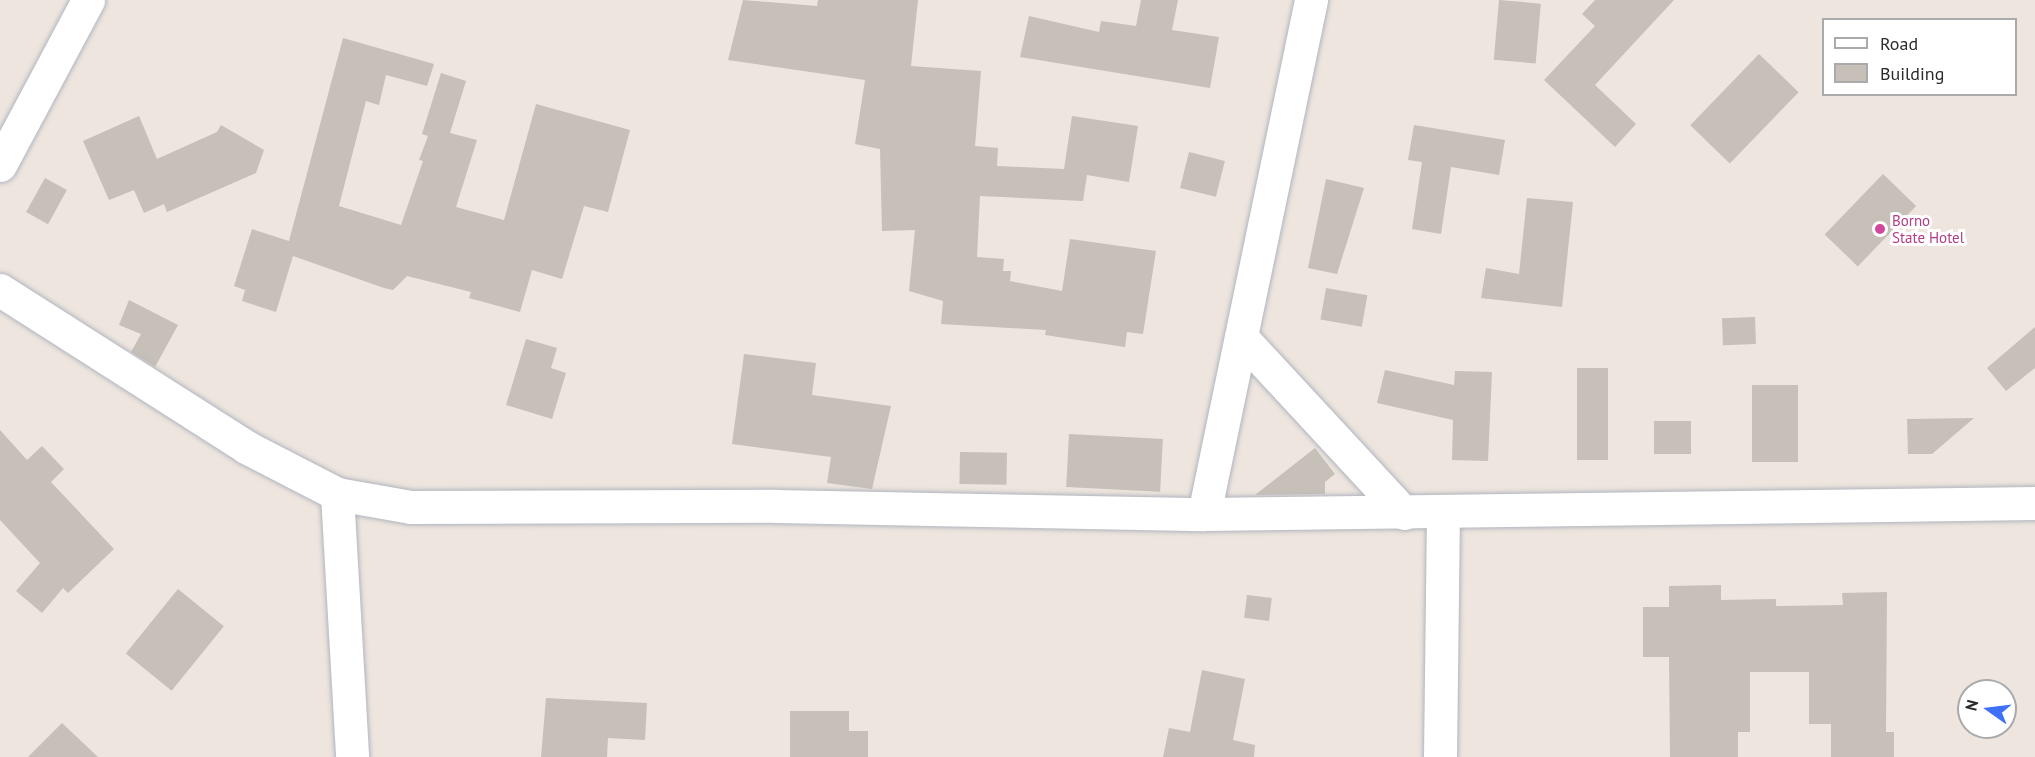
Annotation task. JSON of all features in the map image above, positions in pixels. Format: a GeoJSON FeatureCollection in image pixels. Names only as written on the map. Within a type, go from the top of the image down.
{"type":"FeatureCollection","features":[{"type":"Feature","properties":{"kind":"street"},"geometry":{"type":"LineString","coordinates":[[0,165],[88,0]]}},
{"type":"Feature","properties":{"kind":"street"},"geometry":{"type":"LineString","coordinates":[[1204,514],[1311,0]]}},
{"type":"Feature","properties":{"kind":"street"},"geometry":{"type":"LineString","coordinates":[[0,290],[246,447],[337,494],[411,507],[776,506],[1204,514],[1443,513],[2035,503]]}},
{"type":"Feature","properties":{"kind":"street"},"geometry":{"type":"LineString","coordinates":[[1241,337],[1404,513]]}},
{"type":"Feature","properties":{"kind":"street"},"geometry":{"type":"LineString","coordinates":[[337,494],[352,757]]}},
{"type":"Feature","properties":{"kind":"street"},"geometry":{"type":"LineString","coordinates":[[1440,757],[1443,513]]}},
{"type":"Feature","properties":{"kind":"building"},"geometry":{"type":"Polygon","coordinates":[[[743,0],[817,6],[818,0],[918,0],[911,66],[981,71],[975,146],[998,148],[997,166],[1064,169],[1072,116],[1138,126],[1129,182],[1087,175],[1083,201],[980,196],[977,257],[1004,259],[1003,271],[1011,271],[1010,281],[1062,291],[1070,239],[1156,251],[1143,334],[1127,332],[1125,347],[1045,335],[1046,330],[941,324],[943,301],[909,291],[915,230],[882,231],[880,149],[855,144],[865,80],[728,60],[743,0]]]}},
{"type":"Feature","properties":{"kind":"building"},"geometry":{"type":"Polygon","coordinates":[[[1141,0],[1178,0],[1172,30],[1219,37],[1210,88],[1020,57],[1029,16],[1099,32],[1101,21],[1136,26],[1141,0]]]}},
{"type":"Feature","properties":{"kind":"building"},"geometry":{"type":"Polygon","coordinates":[[[1499,0],[1541,4],[1536,63],[1494,60],[1499,0]]]}},
{"type":"Feature","properties":{"kind":"building"},"geometry":{"type":"Polygon","coordinates":[[[1595,0],[1674,0],[1595,85],[1636,124],[1615,147],[1544,80],[1595,26],[1582,14],[1595,0]]]}},
{"type":"Feature","properties":{"kind":"building"},"geometry":{"type":"Polygon","coordinates":[[[343,38],[434,64],[427,86],[386,75],[379,105],[366,101],[339,206],[401,225],[423,161],[419,160],[428,136],[422,134],[441,73],[466,81],[450,133],[477,140],[456,207],[504,220],[536,104],[630,130],[608,212],[584,206],[562,279],[532,270],[520,312],[469,298],[471,292],[407,276],[393,290],[384,288],[293,256],[276,312],[242,301],[245,290],[234,286],[252,229],[289,241],[343,38]]]}},
{"type":"Feature","properties":{"kind":"building"},"geometry":{"type":"Polygon","coordinates":[[[1759,54],[1799,92],[1730,163],[1690,125],[1759,54]]]}},
{"type":"Feature","properties":{"kind":"building"},"geometry":{"type":"Polygon","coordinates":[[[139,116],[157,159],[217,132],[221,125],[264,150],[256,173],[167,212],[164,204],[144,213],[134,190],[109,200],[83,141],[139,116]]]}},
{"type":"Feature","properties":{"kind":"building"},"geometry":{"type":"Polygon","coordinates":[[[1414,125],[1505,140],[1499,175],[1451,167],[1441,234],[1412,229],[1422,162],[1408,160],[1414,125]]]}},
{"type":"Feature","properties":{"kind":"building"},"geometry":{"type":"Polygon","coordinates":[[[1189,152],[1225,161],[1216,197],[1180,188],[1189,152]]]}},
{"type":"Feature","properties":{"kind":"building"},"geometry":{"type":"Polygon","coordinates":[[[1883,174],[1916,206],[1858,266],[1825,234],[1883,174]]]}},
{"type":"Feature","properties":{"kind":"building"},"geometry":{"type":"Polygon","coordinates":[[[45,178],[67,190],[48,224],[26,212],[45,178]]]}},
{"type":"Feature","properties":{"kind":"building"},"geometry":{"type":"Polygon","coordinates":[[[1326,179],[1364,188],[1337,274],[1308,268],[1326,179]]]}},
{"type":"Feature","properties":{"kind":"building"},"geometry":{"type":"Polygon","coordinates":[[[1527,198],[1573,202],[1562,307],[1481,298],[1486,268],[1519,274],[1527,198]]]}},
{"type":"Feature","properties":{"kind":"building"},"geometry":{"type":"Polygon","coordinates":[[[1326,288],[1367,295],[1362,327],[1320,320],[1326,288]]]}},
{"type":"Feature","properties":{"kind":"building"},"geometry":{"type":"Polygon","coordinates":[[[129,300],[178,325],[155,367],[131,352],[141,334],[119,325],[129,300]]]}},
{"type":"Feature","properties":{"kind":"building"},"geometry":{"type":"Polygon","coordinates":[[[1755,317],[1756,344],[1723,345],[1722,318],[1755,317]]]}},
{"type":"Feature","properties":{"kind":"building"},"geometry":{"type":"Polygon","coordinates":[[[2035,327],[2035,368],[2006,391],[1987,368],[2035,327]]]}},
{"type":"Feature","properties":{"kind":"building"},"geometry":{"type":"Polygon","coordinates":[[[526,339],[557,348],[551,368],[566,373],[552,419],[506,405],[526,339]]]}},
{"type":"Feature","properties":{"kind":"building"},"geometry":{"type":"Polygon","coordinates":[[[744,354],[816,363],[812,395],[891,406],[872,489],[827,483],[831,457],[732,444],[744,354]]]}},
{"type":"Feature","properties":{"kind":"building"},"geometry":{"type":"Polygon","coordinates":[[[1577,368],[1608,368],[1608,460],[1577,460],[1577,368]]]}},
{"type":"Feature","properties":{"kind":"building"},"geometry":{"type":"Polygon","coordinates":[[[1385,370],[1454,385],[1455,371],[1492,372],[1488,461],[1452,460],[1453,420],[1377,403],[1385,370]]]}},
{"type":"Feature","properties":{"kind":"building"},"geometry":{"type":"Polygon","coordinates":[[[1752,385],[1798,385],[1798,462],[1752,462],[1752,385]]]}},
{"type":"Feature","properties":{"kind":"building"},"geometry":{"type":"Polygon","coordinates":[[[1974,418],[1932,454],[1908,454],[1907,419],[1974,418]]]}},
{"type":"Feature","properties":{"kind":"building"},"geometry":{"type":"Polygon","coordinates":[[[1654,421],[1691,421],[1691,454],[1654,454],[1654,421]]]}},
{"type":"Feature","properties":{"kind":"building"},"geometry":{"type":"Polygon","coordinates":[[[0,430],[27,460],[42,446],[64,469],[51,482],[114,549],[68,593],[63,588],[42,613],[16,591],[40,563],[0,520],[0,430]]]}},
{"type":"Feature","properties":{"kind":"building"},"geometry":{"type":"Polygon","coordinates":[[[1069,434],[1163,439],[1160,492],[1066,487],[1069,434]]]}},
{"type":"Feature","properties":{"kind":"building"},"geometry":{"type":"Polygon","coordinates":[[[1315,448],[1335,474],[1325,482],[1325,494],[1255,495],[1315,448]]]}},
{"type":"Feature","properties":{"kind":"building"},"geometry":{"type":"Polygon","coordinates":[[[960,452],[1007,453],[1006,485],[959,484],[960,452]]]}},
{"type":"Feature","properties":{"kind":"building"},"geometry":{"type":"Polygon","coordinates":[[[1721,585],[1721,600],[1776,599],[1776,606],[1843,605],[1842,593],[1887,592],[1886,732],[1894,732],[1894,757],[1831,757],[1831,724],[1809,724],[1809,672],[1750,672],[1750,732],[1738,732],[1738,757],[1670,757],[1669,657],[1643,657],[1643,607],[1669,607],[1669,586],[1721,585]]]}},
{"type":"Feature","properties":{"kind":"building"},"geometry":{"type":"Polygon","coordinates":[[[178,589],[224,626],[172,691],[126,654],[178,589]]]}},
{"type":"Feature","properties":{"kind":"building"},"geometry":{"type":"Polygon","coordinates":[[[1247,595],[1272,598],[1269,621],[1244,618],[1247,595]]]}},
{"type":"Feature","properties":{"kind":"building"},"geometry":{"type":"Polygon","coordinates":[[[1202,670],[1245,679],[1233,740],[1255,745],[1254,757],[1163,757],[1169,728],[1190,732],[1202,670]]]}},
{"type":"Feature","properties":{"kind":"building"},"geometry":{"type":"Polygon","coordinates":[[[546,698],[647,703],[645,740],[608,738],[607,757],[541,757],[546,698]]]}},
{"type":"Feature","properties":{"kind":"building"},"geometry":{"type":"Polygon","coordinates":[[[790,711],[849,711],[849,731],[868,731],[868,757],[790,757],[790,711]]]}},
{"type":"Feature","properties":{"kind":"building"},"geometry":{"type":"Polygon","coordinates":[[[62,723],[98,757],[28,757],[62,723]]]}},
{"type":"Feature","properties":{"kind":"place","name":"Borno State Hotel"},"geometry":{"type":"Point","coordinates":[1880,229]}}]}
